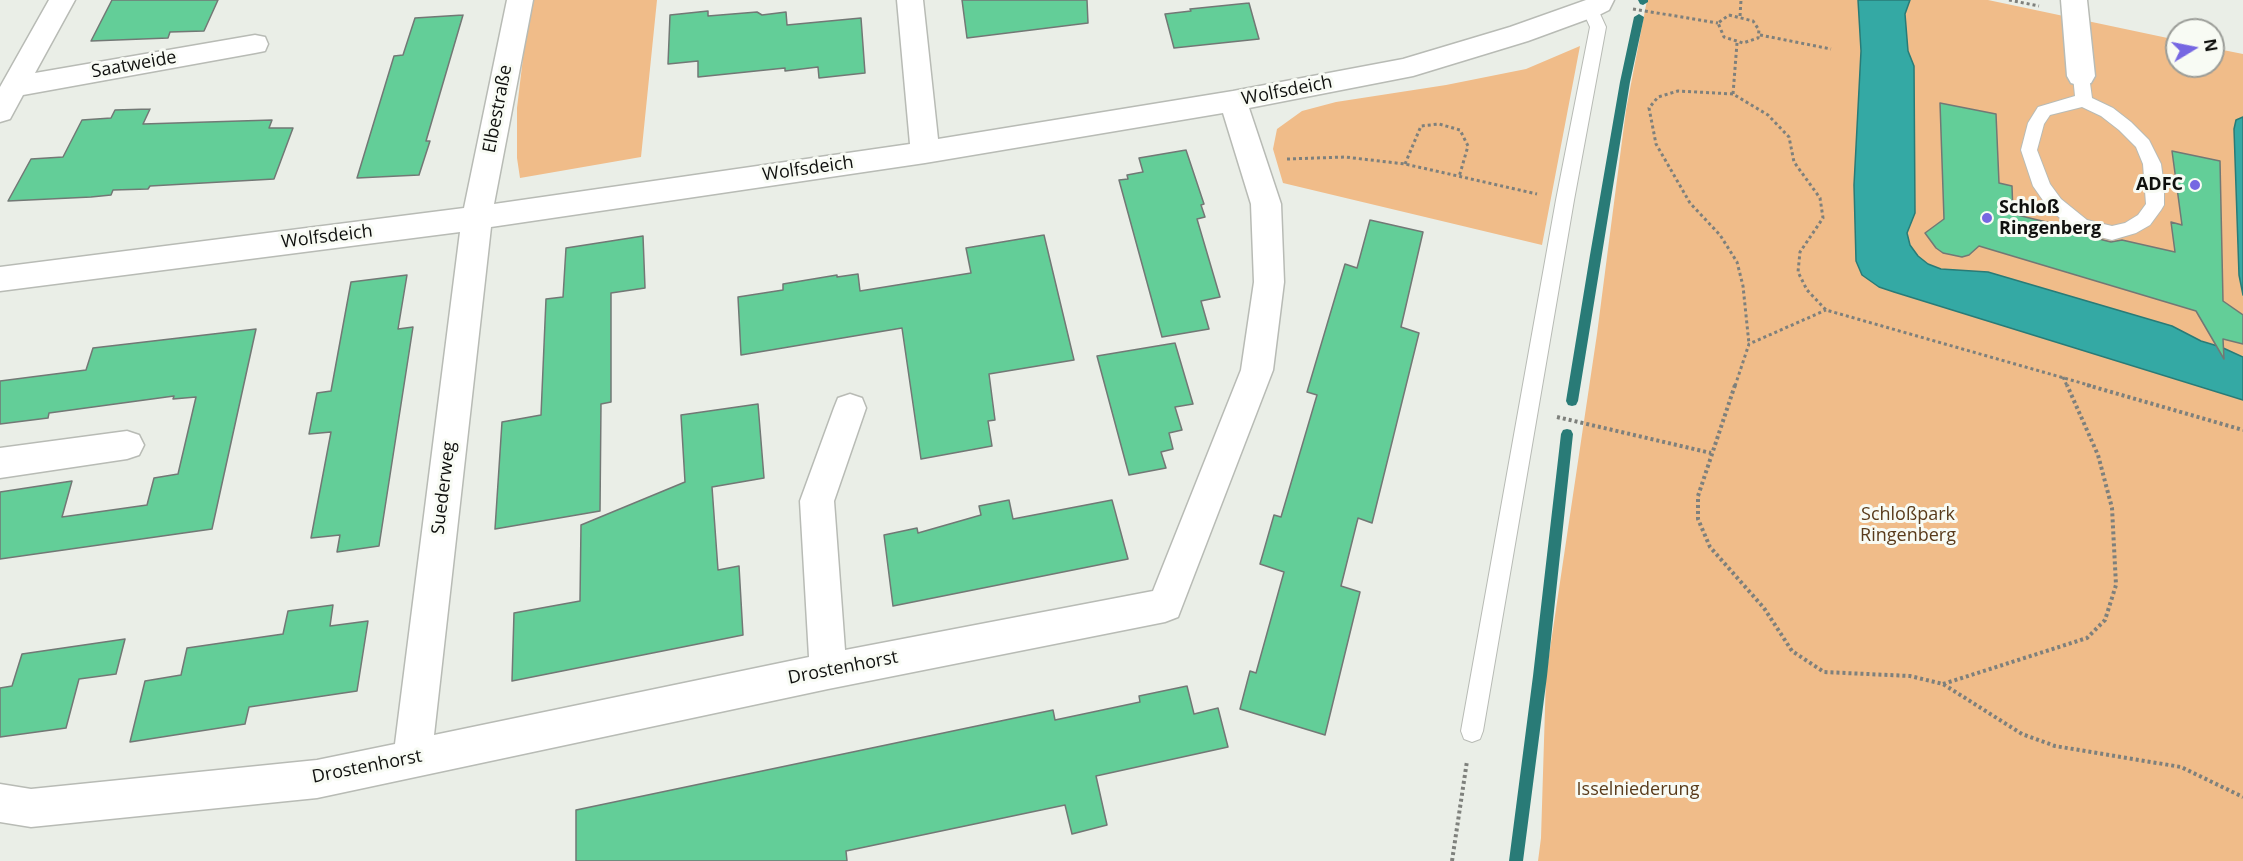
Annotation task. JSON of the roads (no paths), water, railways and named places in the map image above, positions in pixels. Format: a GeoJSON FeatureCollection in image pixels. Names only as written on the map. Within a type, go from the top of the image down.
{"type":"FeatureCollection","features":[{"type":"Feature","properties":{"kind":"street"},"geometry":{"type":"LineString","coordinates":[[0,112],[62,0]]}},
{"type":"Feature","properties":{"kind":"street","name":"Elbestraße"},"geometry":{"type":"LineString","coordinates":[[477,218],[520,0]]}},
{"type":"Feature","properties":{"kind":"street"},"geometry":{"type":"LineString","coordinates":[[910,0],[925,152]]}},
{"type":"Feature","properties":{"kind":"street"},"geometry":{"type":"LineString","coordinates":[[2074,0],[2082,88]]}},
{"type":"Feature","properties":{"kind":"street","name":"Wolfsdeich"},"geometry":{"type":"LineString","coordinates":[[0,279],[477,218],[925,152],[1233,101],[1402,69],[1519,34],[1597,4]]}},
{"type":"Feature","properties":{"kind":"street","name":"Saatweide"},"geometry":{"type":"LineString","coordinates":[[14,87],[255,44]]}},
{"type":"Feature","properties":{"kind":"street","name":"Drostenhorst"},"geometry":{"type":"LineString","coordinates":[[0,803],[31,808],[317,779],[828,671],[1165,605],[1257,370],[1269,282],[1266,204],[1233,101]]}},
{"type":"Feature","properties":{"kind":"street","name":"Suederweg"},"geometry":{"type":"LineString","coordinates":[[412,758],[477,218]]}},
{"type":"Feature","properties":{"kind":"street"},"geometry":{"type":"LineString","coordinates":[[828,671],[817,501],[850,408]]}},
{"type":"Feature","properties":{"kind":"street"},"geometry":{"type":"LineString","coordinates":[[0,463],[127,445]]}},
{"type":"Feature","properties":{"kind":"lane"},"geometry":{"type":"LineString","coordinates":[[1472,731],[1565,200],[1598,27],[1597,4]]}},
{"type":"Feature","properties":{"kind":"lane"},"geometry":{"type":"LineString","coordinates":[[2082,88],[2143,144],[2152,164],[2155,205],[2144,220],[2130,228],[2112,233],[2082,226],[2055,204],[2042,186],[2029,150],[2036,123],[2044,111],[2065,104],[2082,88]]}},
{"type":"Feature","properties":{"kind":"water"},"geometry":{"type":"Polygon","coordinates":[[[1858,0],[1910,0],[1905,14],[1908,51],[1914,66],[1915,213],[1907,233],[1910,245],[1918,256],[1928,264],[1941,269],[1988,272],[2172,326],[2201,341],[2221,347],[2243,357],[2243,400],[1894,292],[1879,287],[1862,275],[1856,261],[1854,185],[1861,51],[1858,0]]]}},
{"type":"Feature","properties":{"kind":"water"},"geometry":{"type":"Polygon","coordinates":[[[2243,117],[2243,295],[2239,275],[2234,129],[2236,120],[2243,117]]]}},
{"type":"Feature","properties":{"kind":"waterway"},"geometry":{"type":"LineString","coordinates":[[1572,401],[1625,82],[1639,17]]}},
{"type":"Feature","properties":{"kind":"waterway"},"geometry":{"type":"LineString","coordinates":[[1516,861],[1540,676],[1567,434]]}},
{"type":"Feature","properties":{"kind":"place","name":"ADFC"},"geometry":{"type":"Point","coordinates":[2195,185]}},
{"type":"Feature","properties":{"kind":"place","name":"Schloß Ringenberg"},"geometry":{"type":"Point","coordinates":[1987,218]}},
{"type":"Feature","properties":{"kind":"park label","name":"Schloßpark Ringenberg"},"geometry":{"type":"Point","coordinates":[1908,525]}},
{"type":"Feature","properties":{"kind":"park label","name":"Isselniederung"},"geometry":{"type":"Point","coordinates":[1638,790]}}]}
